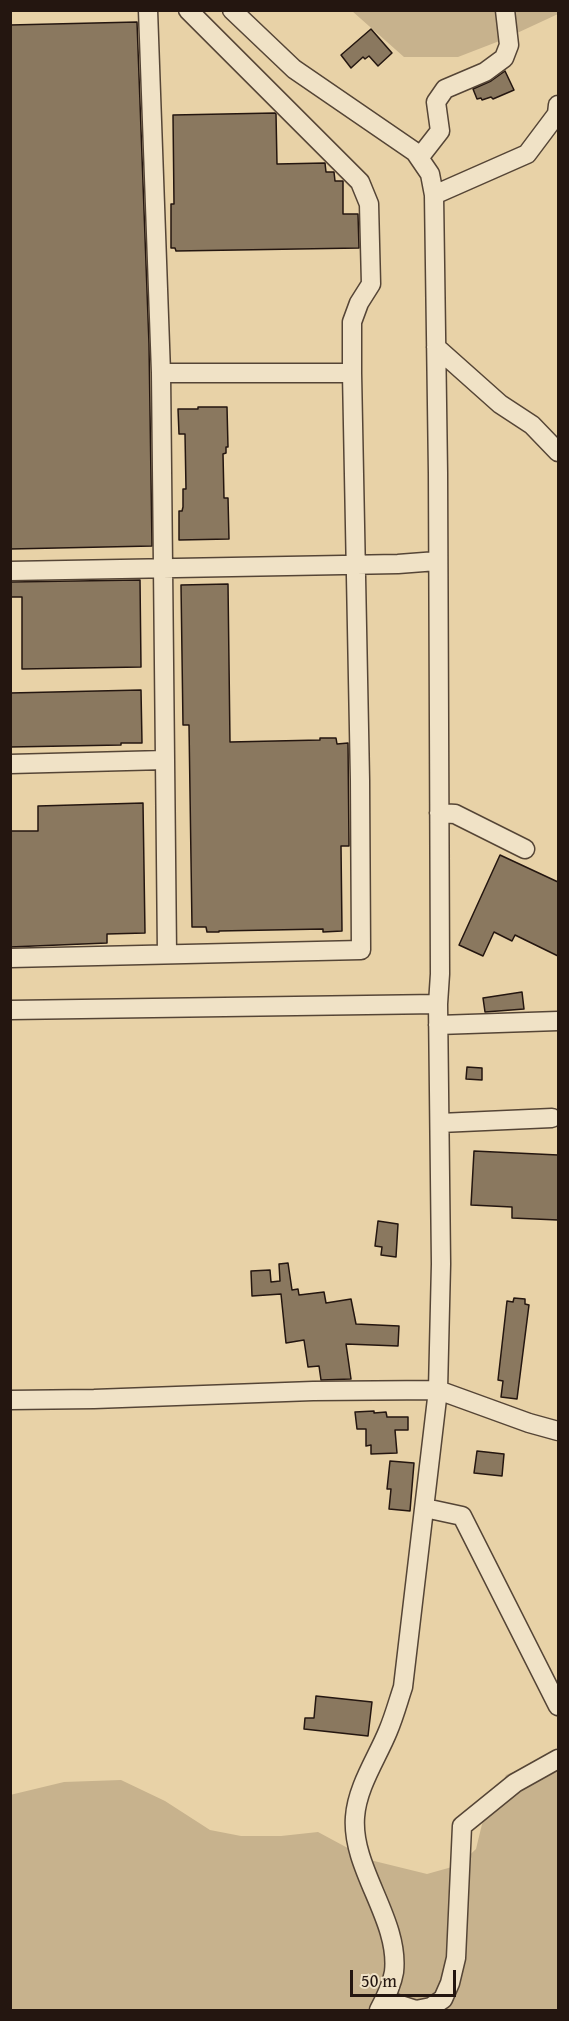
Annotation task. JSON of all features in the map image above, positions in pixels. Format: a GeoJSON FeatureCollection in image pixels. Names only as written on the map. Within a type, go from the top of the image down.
{"type":"FeatureCollection","features":[{"type":"Feature","properties":{"kind":"street"},"geometry":{"type":"LineString","coordinates":[[148,10],[161,373],[167,953]]}},
{"type":"Feature","properties":{"kind":"street"},"geometry":{"type":"LineString","coordinates":[[10,958],[360,950],[352,322],[359,303],[371,284],[369,204],[360,182],[188,10]]}},
{"type":"Feature","properties":{"kind":"street"},"geometry":{"type":"LineString","coordinates":[[232,10],[294,69],[414,152],[430,174],[434,195],[441,1264],[438,1390],[403,1687],[389,1729],[361,1793],[355,1816],[356,1842],[384,1915],[393,1949],[394,1972],[382,2005],[416,2010],[432,2007],[442,1999],[450,1983],[456,1958],[462,1826],[515,1783],[558,1759]]}},
{"type":"Feature","properties":{"kind":"street"},"geometry":{"type":"LineString","coordinates":[[419,158],[440,131],[436,102],[445,89],[485,72],[504,58],[509,45],[505,10]]}},
{"type":"Feature","properties":{"kind":"street"},"geometry":{"type":"LineString","coordinates":[[434,195],[527,154],[556,114],[558,105]]}},
{"type":"Feature","properties":{"kind":"street"},"geometry":{"type":"LineString","coordinates":[[436,347],[500,404],[532,424],[558,452]]}},
{"type":"Feature","properties":{"kind":"street"},"geometry":{"type":"LineString","coordinates":[[161,373],[352,373]]}},
{"type":"Feature","properties":{"kind":"street"},"geometry":{"type":"LineString","coordinates":[[10,571],[398,564],[437,561]]}},
{"type":"Feature","properties":{"kind":"street"},"geometry":{"type":"LineString","coordinates":[[10,764],[165,760]]}},
{"type":"Feature","properties":{"kind":"street"},"geometry":{"type":"LineString","coordinates":[[439,813],[455,814],[525,849]]}},
{"type":"Feature","properties":{"kind":"street"},"geometry":{"type":"LineString","coordinates":[[10,1010],[438,1004]]}},
{"type":"Feature","properties":{"kind":"street"},"geometry":{"type":"LineString","coordinates":[[438,1025],[558,1021]]}},
{"type":"Feature","properties":{"kind":"street"},"geometry":{"type":"LineString","coordinates":[[440,1123],[552,1118]]}},
{"type":"Feature","properties":{"kind":"street"},"geometry":{"type":"LineString","coordinates":[[10,1400],[438,1390],[529,1423],[558,1431]]}},
{"type":"Feature","properties":{"kind":"street"},"geometry":{"type":"LineString","coordinates":[[425,1508],[462,1516],[558,1706]]}},
{"type":"Feature","properties":{"kind":"shaded area"},"geometry":{"type":"Polygon","coordinates":[[[558,10],[558,14],[458,57],[404,57],[352,11],[558,10]]]}},
{"type":"Feature","properties":{"kind":"shaded area"},"geometry":{"type":"Polygon","coordinates":[[[550,1756],[558,1757],[558,2010],[11,2010],[10,1795],[64,1782],[121,1780],[165,1801],[210,1830],[241,1836],[281,1836],[318,1832],[370,1860],[427,1874],[459,1865],[476,1849],[484,1816],[506,1775],[550,1756]]]}},
{"type":"Feature","properties":{"kind":"building"},"geometry":{"type":"Polygon","coordinates":[[[137,22],[149,344],[152,546],[10,549],[10,25],[137,22]]]}},
{"type":"Feature","properties":{"kind":"building"},"geometry":{"type":"Polygon","coordinates":[[[371,29],[392,53],[378,66],[369,56],[365,59],[363,57],[351,68],[341,55],[371,29]]]}},
{"type":"Feature","properties":{"kind":"building"},"geometry":{"type":"Polygon","coordinates":[[[505,71],[514,90],[493,99],[491,97],[477,99],[473,89],[491,81],[505,71]]]}},
{"type":"Feature","properties":{"kind":"building"},"geometry":{"type":"Polygon","coordinates":[[[275,113],[277,164],[325,163],[326,172],[334,172],[335,181],[343,181],[343,214],[358,214],[359,248],[176,251],[175,248],[171,248],[171,204],[174,204],[173,115],[275,113]]]}},
{"type":"Feature","properties":{"kind":"building"},"geometry":{"type":"Polygon","coordinates":[[[198,407],[227,407],[228,447],[226,447],[226,453],[223,454],[224,498],[228,498],[229,539],[179,540],[179,511],[182,511],[183,507],[183,489],[186,489],[185,434],[179,434],[178,409],[198,409],[198,407]]]}},
{"type":"Feature","properties":{"kind":"building"},"geometry":{"type":"Polygon","coordinates":[[[140,580],[141,667],[22,669],[22,597],[10,597],[10,582],[140,580]]]}},
{"type":"Feature","properties":{"kind":"building"},"geometry":{"type":"Polygon","coordinates":[[[228,584],[230,742],[336,738],[337,744],[348,743],[349,846],[341,846],[342,931],[323,932],[323,929],[207,932],[206,927],[192,927],[189,725],[183,725],[181,585],[228,584]]]}},
{"type":"Feature","properties":{"kind":"building"},"geometry":{"type":"Polygon","coordinates":[[[141,690],[142,743],[10,747],[10,693],[141,690]]]}},
{"type":"Feature","properties":{"kind":"building"},"geometry":{"type":"Polygon","coordinates":[[[143,803],[145,933],[107,934],[107,943],[10,947],[10,831],[38,831],[38,806],[143,803]]]}},
{"type":"Feature","properties":{"kind":"building"},"geometry":{"type":"Polygon","coordinates":[[[500,855],[558,882],[558,956],[515,935],[512,941],[494,932],[483,956],[459,945],[500,855]]]}},
{"type":"Feature","properties":{"kind":"building"},"geometry":{"type":"Polygon","coordinates":[[[522,992],[524,1009],[485,1012],[483,998],[522,992]]]}},
{"type":"Feature","properties":{"kind":"building"},"geometry":{"type":"Polygon","coordinates":[[[467,1067],[482,1068],[482,1080],[466,1079],[467,1067]]]}},
{"type":"Feature","properties":{"kind":"building"},"geometry":{"type":"Polygon","coordinates":[[[474,1151],[558,1155],[558,1220],[512,1218],[512,1207],[471,1205],[474,1151]]]}},
{"type":"Feature","properties":{"kind":"building"},"geometry":{"type":"Polygon","coordinates":[[[378,1221],[398,1224],[396,1257],[381,1255],[382,1247],[375,1246],[378,1221]]]}},
{"type":"Feature","properties":{"kind":"building"},"geometry":{"type":"Polygon","coordinates":[[[288,1263],[292,1290],[298,1289],[299,1295],[324,1292],[326,1303],[351,1299],[356,1324],[399,1326],[398,1346],[346,1344],[351,1379],[321,1380],[319,1366],[308,1367],[304,1340],[286,1343],[281,1294],[252,1296],[251,1271],[270,1270],[271,1282],[280,1281],[279,1264],[288,1263]]]}},
{"type":"Feature","properties":{"kind":"building"},"geometry":{"type":"Polygon","coordinates":[[[514,1298],[525,1299],[525,1304],[529,1305],[517,1399],[501,1397],[503,1381],[498,1380],[507,1301],[513,1302],[514,1298]]]}},
{"type":"Feature","properties":{"kind":"building"},"geometry":{"type":"Polygon","coordinates":[[[374,1411],[374,1413],[386,1412],[387,1417],[408,1417],[408,1430],[395,1430],[397,1453],[371,1454],[371,1445],[366,1446],[366,1429],[357,1429],[355,1412],[374,1411]]]}},
{"type":"Feature","properties":{"kind":"building"},"geometry":{"type":"Polygon","coordinates":[[[477,1451],[504,1454],[502,1476],[474,1473],[477,1451]]]}},
{"type":"Feature","properties":{"kind":"building"},"geometry":{"type":"Polygon","coordinates":[[[390,1461],[414,1463],[410,1511],[389,1509],[391,1489],[387,1489],[390,1461]]]}},
{"type":"Feature","properties":{"kind":"building"},"geometry":{"type":"Polygon","coordinates":[[[316,1696],[372,1702],[368,1736],[304,1729],[305,1718],[314,1718],[316,1696]]]}}]}
